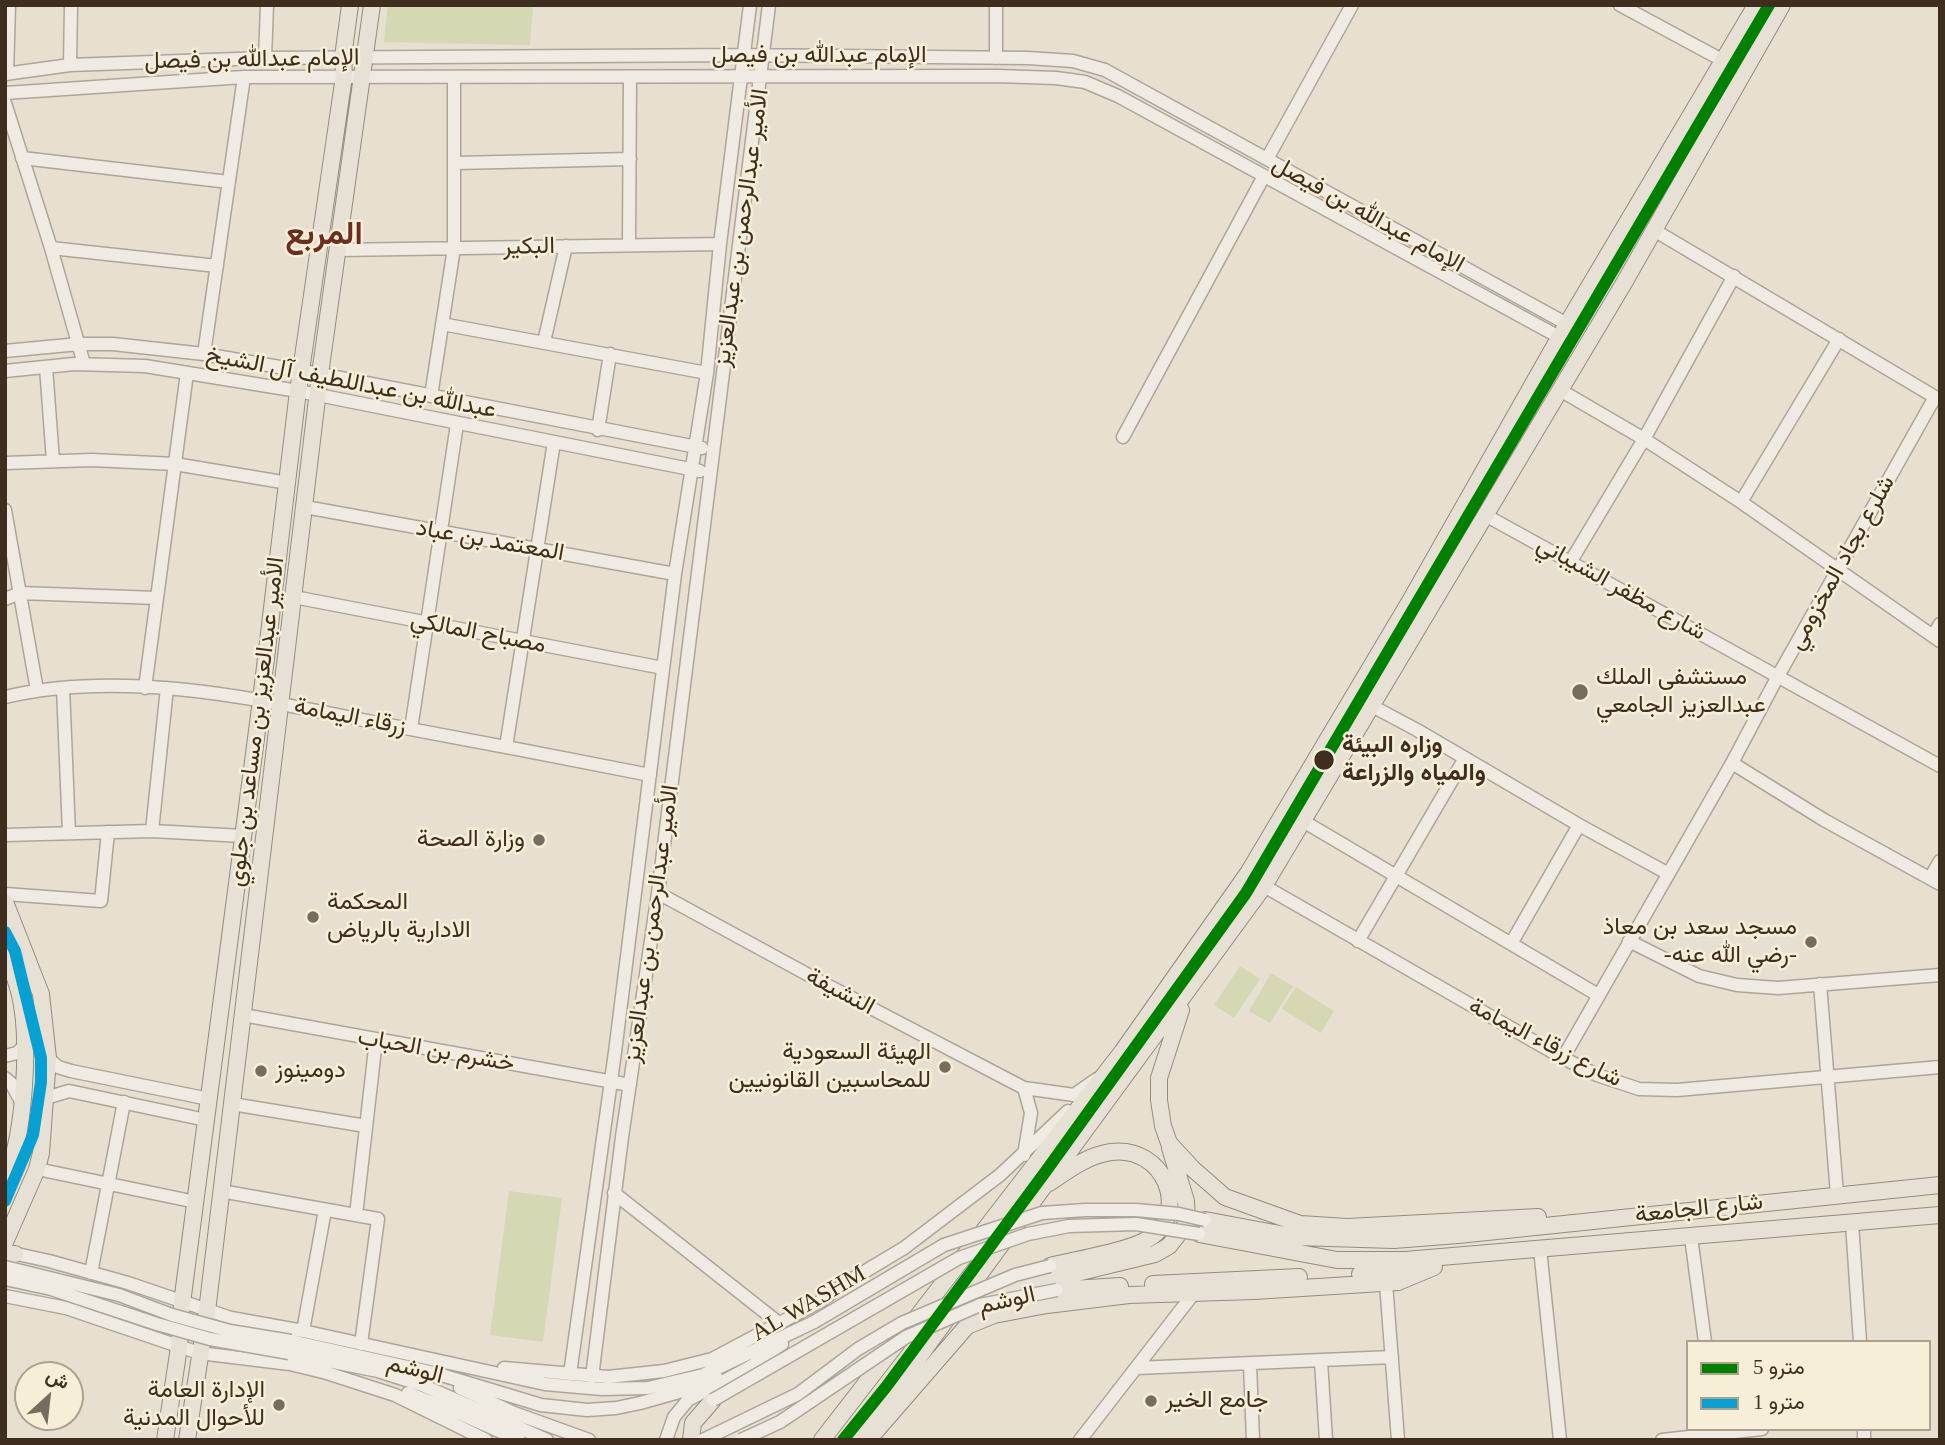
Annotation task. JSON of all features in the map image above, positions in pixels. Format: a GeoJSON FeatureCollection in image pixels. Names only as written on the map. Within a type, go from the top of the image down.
{"type":"FeatureCollection","features":[{"type":"Feature","properties":{"kind":"main road","name":"الأمير عبدالعزيز بن مساعد بن جلوي"},"geometry":{"type":"LineString","coordinates":[[165,1440],[179,1347],[182,1303],[261,700],[298,391],[344,76],[342,57],[350,5]]}},
{"type":"Feature","properties":{"kind":"main road"},"geometry":{"type":"LineString","coordinates":[[363,77],[372,5]]}},
{"type":"Feature","properties":{"kind":"main road"},"geometry":{"type":"LineString","coordinates":[[822,1440],[1105,1073],[1260,854],[1415,593],[1584,295],[1756,5]]}},
{"type":"Feature","properties":{"kind":"main road"},"geometry":{"type":"LineString","coordinates":[[858,1440],[1264,886],[1560,390],[1782,5]]}},
{"type":"Feature","properties":{"kind":"main road","name":"الأمير عبدالعزيز بن مساعد بن جلوي"},"geometry":{"type":"LineString","coordinates":[[187,1440],[207,1311],[320,374],[363,77]]}},
{"type":"Feature","properties":{"kind":"main road"},"geometry":{"type":"LineString","coordinates":[[1584,295],[1583,305],[1586,312],[1596,314],[1659,210],[1684,175]]}},
{"type":"Feature","properties":{"kind":"main road"},"geometry":{"type":"LineString","coordinates":[[5,902],[41,994],[48,1058],[37,1169],[7,1254]]}},
{"type":"Feature","properties":{"kind":"main road"},"geometry":{"type":"LineString","coordinates":[[5,949],[20,993],[24,1046],[23,1105],[5,1180]]}},
{"type":"Feature","properties":{"kind":"main road"},"geometry":{"type":"LineString","coordinates":[[980,1305],[1019,1287],[1155,1254],[1169,1246],[1187,1223],[1186,1201],[1163,1126],[1159,1078],[1180,1012],[1198,978]]}},
{"type":"Feature","properties":{"kind":"main road"},"geometry":{"type":"LineString","coordinates":[[1169,1143],[1225,1197],[1300,1224],[1400,1226],[1477,1219],[1645,1214]]}},
{"type":"Feature","properties":{"kind":"main road"},"geometry":{"type":"LineString","coordinates":[[1041,1188],[1079,1164],[1108,1152],[1129,1151],[1156,1165],[1164,1175],[1168,1191],[1166,1221],[1147,1240],[1050,1266]]}},
{"type":"Feature","properties":{"kind":"main road","name":"شارع الجامعة"},"geometry":{"type":"LineString","coordinates":[[1202,1227],[1296,1237],[1394,1240],[1940,1185]]}},
{"type":"Feature","properties":{"kind":"main road","name":"شارع الجامعة"},"geometry":{"type":"LineString","coordinates":[[1477,1254],[1940,1215]]}},
{"type":"Feature","properties":{"kind":"main road"},"geometry":{"type":"LineString","coordinates":[[1202,1227],[1337,1260],[1441,1258],[1477,1254]]}},
{"type":"Feature","properties":{"kind":"main road"},"geometry":{"type":"LineString","coordinates":[[869,1440],[967,1326],[994,1315],[1047,1305],[1129,1295],[1398,1282],[1434,1267],[1477,1254]]}},
{"type":"Feature","properties":{"kind":"main road"},"geometry":{"type":"LineString","coordinates":[[1057,1290],[1227,1279],[1348,1275],[1434,1267]]}},
{"type":"Feature","properties":{"kind":"main road"},"geometry":{"type":"LineString","coordinates":[[691,1440],[693,1423],[713,1400]]}},
{"type":"Feature","properties":{"kind":"street"},"geometry":{"type":"LineString","coordinates":[[6,74],[9,5]]}},
{"type":"Feature","properties":{"kind":"street"},"geometry":{"type":"LineString","coordinates":[[70,65],[71,5]]}},
{"type":"Feature","properties":{"kind":"street"},"geometry":{"type":"LineString","coordinates":[[265,58],[267,5]]}},
{"type":"Feature","properties":{"kind":"street","name":"الأمير عبدالرحمن بن عبدالعزيز"},"geometry":{"type":"LineString","coordinates":[[570,1374],[577,1340],[590,1222],[611,1082],[675,574],[707,373],[750,5]]}},
{"type":"Feature","properties":{"kind":"street","name":"الأمير عبدالرحمن بن عبدالعزيز"},"geometry":{"type":"LineString","coordinates":[[592,1377],[614,1193],[658,893],[769,5]]}},
{"type":"Feature","properties":{"kind":"street"},"geometry":{"type":"LineString","coordinates":[[996,5],[996,58]]}},
{"type":"Feature","properties":{"kind":"street"},"geometry":{"type":"LineString","coordinates":[[1267,159],[1352,5]]}},
{"type":"Feature","properties":{"kind":"street"},"geometry":{"type":"LineString","coordinates":[[1620,5],[1722,60]]}},
{"type":"Feature","properties":{"kind":"street","name":"الإمام عبدالله بن فيصل"},"geometry":{"type":"LineString","coordinates":[[6,74],[70,65],[342,57],[764,55],[1073,61],[1105,70],[1267,159],[1563,331]]}},
{"type":"Feature","properties":{"kind":"street"},"geometry":{"type":"LineString","coordinates":[[576,56],[568,59],[565,68],[568,74],[578,77]]}},
{"type":"Feature","properties":{"kind":"street"},"geometry":{"type":"LineString","coordinates":[[527,57],[535,59],[539,67],[536,74],[530,77]]}},
{"type":"Feature","properties":{"kind":"street","name":"الإمام عبدالله بن فيصل"},"geometry":{"type":"LineString","coordinates":[[5,93],[244,77],[996,76],[1086,82],[1118,96],[1264,176],[1563,331]]}},
{"type":"Feature","properties":{"kind":"street"},"geometry":{"type":"LineString","coordinates":[[204,355],[244,77]]}},
{"type":"Feature","properties":{"kind":"street"},"geometry":{"type":"LineString","coordinates":[[431,396],[454,248],[454,77]]}},
{"type":"Feature","properties":{"kind":"street"},"geometry":{"type":"LineString","coordinates":[[629,245],[630,77]]}},
{"type":"Feature","properties":{"kind":"street"},"geometry":{"type":"LineString","coordinates":[[5,103],[84,364]]}},
{"type":"Feature","properties":{"kind":"street"},"geometry":{"type":"LineString","coordinates":[[22,158],[229,182]]}},
{"type":"Feature","properties":{"kind":"street"},"geometry":{"type":"LineString","coordinates":[[456,163],[630,159]]}},
{"type":"Feature","properties":{"kind":"street"},"geometry":{"type":"LineString","coordinates":[[1123,437],[1264,176]]}},
{"type":"Feature","properties":{"kind":"street"},"geometry":{"type":"LineString","coordinates":[[1654,230],[1937,398]]}},
{"type":"Feature","properties":{"kind":"street","name":"البكير"},"geometry":{"type":"LineString","coordinates":[[339,250],[720,244]]}},
{"type":"Feature","properties":{"kind":"street"},"geometry":{"type":"LineString","coordinates":[[544,342],[566,246]]}},
{"type":"Feature","properties":{"kind":"street"},"geometry":{"type":"LineString","coordinates":[[51,248],[217,266]]}},
{"type":"Feature","properties":{"kind":"street"},"geometry":{"type":"LineString","coordinates":[[1571,561],[1644,439],[1734,276]]}},
{"type":"Feature","properties":{"kind":"street"},"geometry":{"type":"LineString","coordinates":[[442,324],[707,373]]}},
{"type":"Feature","properties":{"kind":"street"},"geometry":{"type":"LineString","coordinates":[[1741,502],[1839,339]]}},
{"type":"Feature","properties":{"kind":"street","name":"عبدالله بن عبداللطيف آل الشيخ"},"geometry":{"type":"LineString","coordinates":[[5,351],[79,344],[113,344],[204,355],[320,374],[712,450]]}},
{"type":"Feature","properties":{"kind":"street"},"geometry":{"type":"LineString","coordinates":[[598,430],[610,354]]}},
{"type":"Feature","properties":{"kind":"street","name":"عبدالله بن عبداللطيف آل الشيخ"},"geometry":{"type":"LineString","coordinates":[[5,371],[84,364],[145,366],[298,391],[692,470],[711,471]]}},
{"type":"Feature","properties":{"kind":"street"},"geometry":{"type":"LineString","coordinates":[[46,367],[53,461]]}},
{"type":"Feature","properties":{"kind":"street"},"geometry":{"type":"LineString","coordinates":[[145,688],[187,373]]}},
{"type":"Feature","properties":{"kind":"street"},"geometry":{"type":"LineString","coordinates":[[1560,390],[1644,439],[1741,502],[1936,638],[1940,624]]}},
{"type":"Feature","properties":{"kind":"street","name":"شلرع بجاد المخزومي"},"geometry":{"type":"LineString","coordinates":[[1563,1058],[1937,398]]}},
{"type":"Feature","properties":{"kind":"street"},"geometry":{"type":"LineString","coordinates":[[411,729],[457,424]]}},
{"type":"Feature","properties":{"kind":"street"},"geometry":{"type":"LineString","coordinates":[[506,747],[554,442]]}},
{"type":"Feature","properties":{"kind":"street"},"geometry":{"type":"LineString","coordinates":[[5,463],[92,460],[175,464],[288,484]]}},
{"type":"Feature","properties":{"kind":"street","name":"المعتمد بن عباد"},"geometry":{"type":"LineString","coordinates":[[304,507],[675,574]]}},
{"type":"Feature","properties":{"kind":"street"},"geometry":{"type":"LineString","coordinates":[[5,510],[37,690]]}},
{"type":"Feature","properties":{"kind":"street","name":"شارع مظفر الشيباني"},"geometry":{"type":"LineString","coordinates":[[1485,515],[1940,766]]}},
{"type":"Feature","properties":{"kind":"street"},"geometry":{"type":"LineString","coordinates":[[5,599],[20,593],[157,597]]}},
{"type":"Feature","properties":{"kind":"street","name":"مصباح المالكي"},"geometry":{"type":"LineString","coordinates":[[294,597],[663,668]]}},
{"type":"Feature","properties":{"kind":"street"},"geometry":{"type":"LineString","coordinates":[[63,688],[69,833]]}},
{"type":"Feature","properties":{"kind":"street","name":"زرقاء اليمامة"},"geometry":{"type":"LineString","coordinates":[[5,698],[37,690],[63,688],[167,688],[261,700],[650,775]]}},
{"type":"Feature","properties":{"kind":"street"},"geometry":{"type":"LineString","coordinates":[[152,831],[167,688]]}},
{"type":"Feature","properties":{"kind":"street"},"geometry":{"type":"LineString","coordinates":[[1372,706],[1667,873]]}},
{"type":"Feature","properties":{"kind":"street"},"geometry":{"type":"LineString","coordinates":[[1358,941],[1465,758]]}},
{"type":"Feature","properties":{"kind":"street"},"geometry":{"type":"LineString","coordinates":[[1732,763],[1824,820],[1935,881],[1940,861]]}},
{"type":"Feature","properties":{"kind":"street"},"geometry":{"type":"LineString","coordinates":[[1303,821],[1598,995]]}},
{"type":"Feature","properties":{"kind":"street"},"geometry":{"type":"LineString","coordinates":[[1512,942],[1579,825]]}},
{"type":"Feature","properties":{"kind":"street"},"geometry":{"type":"LineString","coordinates":[[5,835],[152,831],[243,836]]}},
{"type":"Feature","properties":{"kind":"street"},"geometry":{"type":"LineString","coordinates":[[5,894],[101,901],[108,832]]}},
{"type":"Feature","properties":{"kind":"street","name":"شارع زرقاء اليمامة"},"geometry":{"type":"LineString","coordinates":[[1264,886],[1563,1058],[1597,1075],[1639,1090],[1677,1090],[1940,1067]]}},
{"type":"Feature","properties":{"kind":"street","name":"النشيفة"},"geometry":{"type":"LineString","coordinates":[[658,893],[1024,1088],[1074,1095],[1105,1073]]}},
{"type":"Feature","properties":{"kind":"street"},"geometry":{"type":"LineString","coordinates":[[1629,941],[1699,976],[1737,985],[1778,988],[1940,975]]}},
{"type":"Feature","properties":{"kind":"street"},"geometry":{"type":"LineString","coordinates":[[1820,984],[1837,1194]]}},
{"type":"Feature","properties":{"kind":"street","name":"خشرم بن الحباب"},"geometry":{"type":"LineString","coordinates":[[243,1015],[629,1086]]}},
{"type":"Feature","properties":{"kind":"street"},"geometry":{"type":"LineString","coordinates":[[356,1215],[376,1040]]}},
{"type":"Feature","properties":{"kind":"street"},"geometry":{"type":"LineString","coordinates":[[5,1056],[18,1053],[24,1046]]}},
{"type":"Feature","properties":{"kind":"street"},"geometry":{"type":"LineString","coordinates":[[48,1058],[58,1067],[83,1074],[209,1099]]}},
{"type":"Feature","properties":{"kind":"street","name":"AL WASHM"},"geometry":{"type":"LineString","coordinates":[[449,1364],[592,1377],[664,1371],[712,1359],[821,1301],[904,1248],[1024,1155],[1105,1073]]}},
{"type":"Feature","properties":{"kind":"street"},"geometry":{"type":"LineString","coordinates":[[81,1093],[75,1089],[73,1081],[78,1074],[83,1074]]}},
{"type":"Feature","properties":{"kind":"street"},"geometry":{"type":"LineString","coordinates":[[5,1078],[11,1083],[23,1105]]}},
{"type":"Feature","properties":{"kind":"street"},"geometry":{"type":"LineString","coordinates":[[1024,1088],[1031,1113],[1024,1155]]}},
{"type":"Feature","properties":{"kind":"street"},"geometry":{"type":"LineString","coordinates":[[46,1098],[69,1091],[206,1120]]}},
{"type":"Feature","properties":{"kind":"street"},"geometry":{"type":"LineString","coordinates":[[90,1273],[124,1102]]}},
{"type":"Feature","properties":{"kind":"street"},"geometry":{"type":"LineString","coordinates":[[232,1104],[366,1126]]}},
{"type":"Feature","properties":{"kind":"street"},"geometry":{"type":"LineString","coordinates":[[37,1169],[196,1202]]}},
{"type":"Feature","properties":{"kind":"street"},"geometry":{"type":"LineString","coordinates":[[221,1191],[378,1219],[362,1344]]}},
{"type":"Feature","properties":{"kind":"street"},"geometry":{"type":"LineString","coordinates":[[614,1193],[780,1324]]}},
{"type":"Feature","properties":{"kind":"street"},"geometry":{"type":"LineString","coordinates":[[303,1331],[325,1210]]}},
{"type":"Feature","properties":{"kind":"street"},"geometry":{"type":"LineString","coordinates":[[666,1440],[674,1417],[688,1400],[750,1367],[814,1322],[944,1245],[1042,1213],[1084,1210],[1136,1210],[1178,1214],[1202,1227]]}},
{"type":"Feature","properties":{"kind":"street"},"geometry":{"type":"LineString","coordinates":[[590,1222],[611,1224]]}},
{"type":"Feature","properties":{"kind":"street"},"geometry":{"type":"LineString","coordinates":[[1852,1223],[1860,1340]]}},
{"type":"Feature","properties":{"kind":"street"},"geometry":{"type":"LineString","coordinates":[[713,1400],[959,1258],[1028,1234],[1069,1226],[1136,1224],[1202,1227]]}},
{"type":"Feature","properties":{"kind":"street"},"geometry":{"type":"LineString","coordinates":[[1691,1237],[1705,1340]]}},
{"type":"Feature","properties":{"kind":"street"},"geometry":{"type":"LineString","coordinates":[[1540,1248],[1560,1440]]}},
{"type":"Feature","properties":{"kind":"street","name":"الوشم"},"geometry":{"type":"LineString","coordinates":[[7,1254],[90,1273],[207,1311],[545,1384]]}},
{"type":"Feature","properties":{"kind":"street","name":"الوشم"},"geometry":{"type":"LineString","coordinates":[[7,1254],[172,1315],[422,1385],[547,1440]]}},
{"type":"Feature","properties":{"kind":"street"},"geometry":{"type":"LineString","coordinates":[[703,1440],[798,1394],[858,1349],[902,1323],[1015,1275],[1050,1266]]}},
{"type":"Feature","properties":{"kind":"street","name":"الوشم"},"geometry":{"type":"LineString","coordinates":[[5,1279],[51,1289],[210,1339],[290,1347],[435,1373],[541,1405],[587,1410],[616,1408],[698,1387],[814,1322]]}},
{"type":"Feature","properties":{"kind":"street"},"geometry":{"type":"LineString","coordinates":[[1386,1283],[1398,1440]]}},
{"type":"Feature","properties":{"kind":"street","name":"الوشم"},"geometry":{"type":"LineString","coordinates":[[741,1440],[780,1422],[906,1336],[980,1305],[1057,1290]]}},
{"type":"Feature","properties":{"kind":"street"},"geometry":{"type":"LineString","coordinates":[[1080,1440],[1194,1293]]}},
{"type":"Feature","properties":{"kind":"street","name":"الوشم"},"geometry":{"type":"LineString","coordinates":[[6,1296],[66,1308],[199,1353],[290,1364],[327,1373],[395,1395],[486,1440]]}},
{"type":"Feature","properties":{"kind":"street","name":"AL WASHM"},"geometry":{"type":"LineString","coordinates":[[545,1384],[648,1388],[681,1381],[703,1375],[814,1322]]}},
{"type":"Feature","properties":{"kind":"street"},"geometry":{"type":"LineString","coordinates":[[1136,1368],[1392,1357]]}},
{"type":"Feature","properties":{"kind":"street"},"geometry":{"type":"LineString","coordinates":[[1321,1361],[1325,1440]]}},
{"type":"Feature","properties":{"kind":"street"},"geometry":{"type":"LineString","coordinates":[[1250,1365],[1253,1440]]}},
{"type":"Feature","properties":{"kind":"street"},"geometry":{"type":"LineString","coordinates":[[327,1373],[399,1390],[461,1413],[519,1440]]}},
{"type":"Feature","properties":{"kind":"street"},"geometry":{"type":"LineString","coordinates":[[435,1373],[468,1393],[589,1440]]}},
{"type":"Feature","properties":{"kind":"street"},"geometry":{"type":"LineString","coordinates":[[1662,1440],[1699,1438],[1717,1431]]}},
{"type":"Feature","properties":{"kind":"green space"},"geometry":{"type":"Polygon","coordinates":[[[388,5],[533,5],[530,45],[384,42],[388,5]]]}},
{"type":"Feature","properties":{"kind":"green space"},"geometry":{"type":"Polygon","coordinates":[[[1240,966],[1260,979],[1234,1018],[1214,1005],[1240,966]]]}},
{"type":"Feature","properties":{"kind":"green space"},"geometry":{"type":"Polygon","coordinates":[[[1271,973],[1293,986],[1270,1023],[1249,1011],[1271,973]]]}},
{"type":"Feature","properties":{"kind":"green space"},"geometry":{"type":"Polygon","coordinates":[[[1296,987],[1334,1011],[1321,1033],[1282,1009],[1296,987]]]}},
{"type":"Feature","properties":{"kind":"green space"},"geometry":{"type":"Polygon","coordinates":[[[509,1191],[562,1198],[543,1342],[490,1335],[509,1191]]]}},
{"type":"Feature","properties":{"kind":"metro line","name":"5"},"geometry":{"type":"LineString","coordinates":[[843,1440],[886,1387],[1046,1171],[1246,893],[1769,5]]}},
{"type":"Feature","properties":{"kind":"metro line","name":"1"},"geometry":{"type":"LineString","coordinates":[[5,932],[15,951],[41,1058],[41,1082],[33,1135],[5,1201]]}},
{"type":"Feature","properties":{"kind":"place","name":"مستشفى الملك عبدالعزيز الجامعي"},"geometry":{"type":"Point","coordinates":[1580,692]}},
{"type":"Feature","properties":{"kind":"place","name":"وزاره البيئة والمياه والزراعة"},"geometry":{"type":"Point","coordinates":[1324,760]}},
{"type":"Feature","properties":{"kind":"place","name":"وزارة الصحة"},"geometry":{"type":"Point","coordinates":[539,840]}},
{"type":"Feature","properties":{"kind":"place","name":"المحكمة الادارية بالرياض"},"geometry":{"type":"Point","coordinates":[313,917]}},
{"type":"Feature","properties":{"kind":"place","name":"مسجد سعد بن معاذ -رضي الله عنه-"},"geometry":{"type":"Point","coordinates":[1811,942]}},
{"type":"Feature","properties":{"kind":"place","name":"الهيئة السعودية للمحاسبين القانونيين"},"geometry":{"type":"Point","coordinates":[945,1067]}},
{"type":"Feature","properties":{"kind":"place","name":"دومينوز"},"geometry":{"type":"Point","coordinates":[261,1071]}},
{"type":"Feature","properties":{"kind":"place","name":"جامع الخير"},"geometry":{"type":"Point","coordinates":[1151,1401]}},
{"type":"Feature","properties":{"kind":"place","name":"الإدارة العامة للأحوال المدنية"},"geometry":{"type":"Point","coordinates":[279,1405]}},
{"type":"Feature","properties":{"kind":"district","name":"المربع"},"geometry":{"type":"Point","coordinates":[324,236]}}]}
